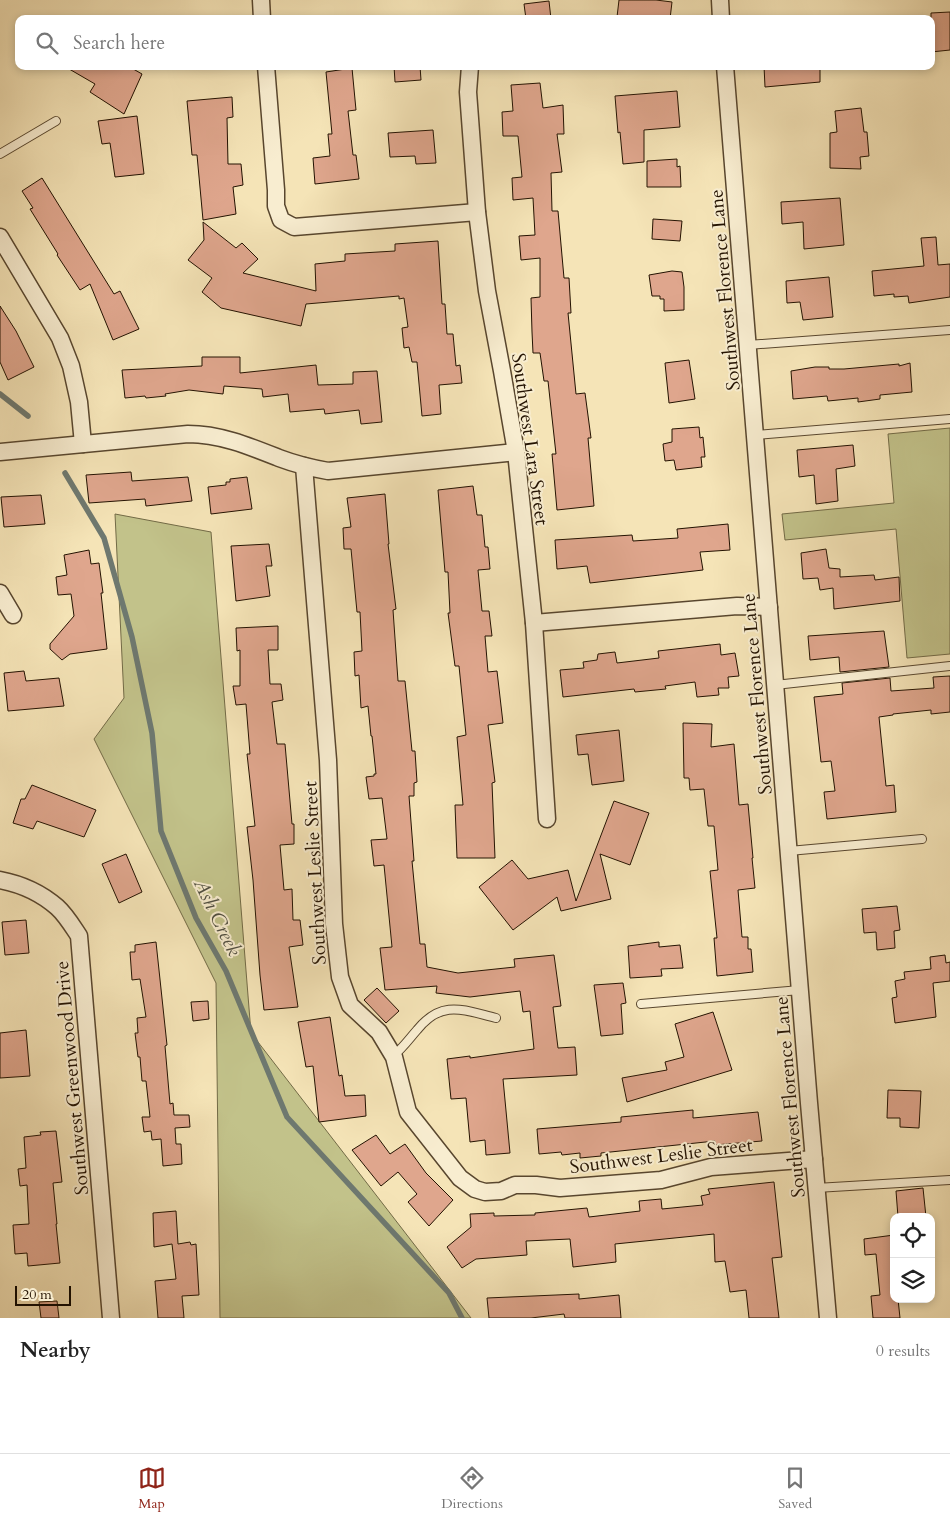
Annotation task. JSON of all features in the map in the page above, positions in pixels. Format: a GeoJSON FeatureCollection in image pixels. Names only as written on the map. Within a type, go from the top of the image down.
{"type":"FeatureCollection","features":[{"type":"Feature","properties":{"kind":"street"},"geometry":{"type":"LineString","coordinates":[[261,0],[262,15]]}},
{"type":"Feature","properties":{"kind":"street"},"geometry":{"type":"LineString","coordinates":[[720,0],[721,15]]}},
{"type":"Feature","properties":{"kind":"street"},"geometry":{"type":"LineString","coordinates":[[266,70],[276,206],[281,220],[294,227],[477,212]]}},
{"type":"Feature","properties":{"kind":"street","name":"Southwest Lara Street"},"geometry":{"type":"LineString","coordinates":[[470,70],[468,92],[477,212],[487,291],[516,452],[534,623],[547,819]]}},
{"type":"Feature","properties":{"kind":"street","name":"Southwest Florence Lane"},"geometry":{"type":"LineString","coordinates":[[725,70],[828,1318]]}},
{"type":"Feature","properties":{"kind":"street"},"geometry":{"type":"LineString","coordinates":[[0,237],[60,338],[68,359],[79,402],[83,444]]}},
{"type":"Feature","properties":{"kind":"street"},"geometry":{"type":"LineString","coordinates":[[0,452],[204,434],[236,442],[304,466],[328,471],[516,452]]}},
{"type":"Feature","properties":{"kind":"street","name":"Southwest Leslie Street"},"geometry":{"type":"LineString","coordinates":[[304,466],[328,760],[334,924],[340,977],[350,1005],[379,1032],[393,1056],[402,1083],[408,1112],[460,1178],[475,1189],[485,1192],[501,1191],[515,1185],[560,1188],[661,1180],[711,1167],[814,1159]]}},
{"type":"Feature","properties":{"kind":"street"},"geometry":{"type":"LineString","coordinates":[[0,592],[14,615]]}},
{"type":"Feature","properties":{"kind":"street"},"geometry":{"type":"LineString","coordinates":[[534,623],[737,606],[769,607]]}},
{"type":"Feature","properties":{"kind":"street","name":"Southwest Greenwood Drive"},"geometry":{"type":"LineString","coordinates":[[0,880],[16,883],[36,892],[58,908],[80,936],[111,1318]]}},
{"type":"Feature","properties":{"kind":"lane"},"geometry":{"type":"LineString","coordinates":[[0,154],[56,121]]}},
{"type":"Feature","properties":{"kind":"lane"},"geometry":{"type":"LineString","coordinates":[[748,345],[950,330]]}},
{"type":"Feature","properties":{"kind":"lane"},"geometry":{"type":"LineString","coordinates":[[755,435],[950,419]]}},
{"type":"Feature","properties":{"kind":"lane"},"geometry":{"type":"LineString","coordinates":[[775,685],[950,666]]}},
{"type":"Feature","properties":{"kind":"lane"},"geometry":{"type":"LineString","coordinates":[[789,851],[922,839]]}},
{"type":"Feature","properties":{"kind":"lane"},"geometry":{"type":"LineString","coordinates":[[642,1004],[800,990]]}},
{"type":"Feature","properties":{"kind":"lane"},"geometry":{"type":"LineString","coordinates":[[393,1056],[404,1048],[426,1019],[440,1010],[464,1010],[496,1018]]}},
{"type":"Feature","properties":{"kind":"lane"},"geometry":{"type":"LineString","coordinates":[[816,1188],[950,1180]]}},
{"type":"Feature","properties":{"kind":"green space"},"geometry":{"type":"Polygon","coordinates":[[[950,428],[950,654],[907,658],[896,529],[785,540],[782,514],[894,503],[888,434],[950,428]]]}},
{"type":"Feature","properties":{"kind":"green space"},"geometry":{"type":"Polygon","coordinates":[[[115,514],[211,532],[251,1033],[471,1318],[220,1318],[216,983],[94,739],[124,698],[115,514]]]}},
{"type":"Feature","properties":{"kind":"building"},"geometry":{"type":"Polygon","coordinates":[[[619,0],[672,2],[670,15],[617,15],[619,0]]]}},
{"type":"Feature","properties":{"kind":"building"},"geometry":{"type":"Polygon","coordinates":[[[549,1],[551,15],[525,15],[524,4],[549,1]]]}},
{"type":"Feature","properties":{"kind":"building"},"geometry":{"type":"Polygon","coordinates":[[[950,12],[950,50],[935,52],[935,15],[931,15],[931,13],[950,12]]]}},
{"type":"Feature","properties":{"kind":"building"},"geometry":{"type":"Polygon","coordinates":[[[71,70],[135,70],[142,74],[124,114],[90,92],[95,84],[71,70]]]}},
{"type":"Feature","properties":{"kind":"building"},"geometry":{"type":"Polygon","coordinates":[[[352,70],[356,110],[348,111],[353,155],[356,155],[359,179],[315,184],[313,158],[330,156],[328,134],[332,134],[326,72],[352,70]]]}},
{"type":"Feature","properties":{"kind":"building"},"geometry":{"type":"Polygon","coordinates":[[[394,70],[420,70],[421,80],[395,82],[394,70]]]}},
{"type":"Feature","properties":{"kind":"building"},"geometry":{"type":"Polygon","coordinates":[[[764,70],[820,70],[820,82],[765,87],[764,70]]]}},
{"type":"Feature","properties":{"kind":"building"},"geometry":{"type":"Polygon","coordinates":[[[540,83],[543,108],[563,105],[564,134],[557,134],[562,172],[551,173],[552,211],[558,211],[564,278],[569,278],[571,313],[568,313],[576,394],[585,393],[591,438],[588,438],[594,506],[557,510],[552,454],[556,454],[548,381],[544,381],[540,353],[533,353],[531,298],[540,297],[540,258],[521,260],[519,236],[535,235],[533,198],[513,200],[512,178],[522,177],[518,136],[503,136],[502,112],[513,111],[511,85],[540,83]]]}},
{"type":"Feature","properties":{"kind":"building"},"geometry":{"type":"Polygon","coordinates":[[[677,91],[680,127],[644,130],[644,162],[623,164],[615,96],[677,91]]]}},
{"type":"Feature","properties":{"kind":"building"},"geometry":{"type":"Polygon","coordinates":[[[232,97],[233,117],[227,118],[228,164],[241,164],[243,185],[233,187],[236,214],[203,220],[197,155],[192,155],[187,101],[232,97]]]}},
{"type":"Feature","properties":{"kind":"building"},"geometry":{"type":"Polygon","coordinates":[[[861,108],[864,132],[867,132],[869,156],[860,157],[861,169],[830,168],[830,133],[837,132],[835,111],[861,108]]]}},
{"type":"Feature","properties":{"kind":"building"},"geometry":{"type":"Polygon","coordinates":[[[137,116],[144,174],[115,177],[110,143],[102,144],[98,121],[137,116]]]}},
{"type":"Feature","properties":{"kind":"building"},"geometry":{"type":"Polygon","coordinates":[[[433,130],[436,163],[416,164],[415,156],[390,157],[388,133],[433,130]]]}},
{"type":"Feature","properties":{"kind":"building"},"geometry":{"type":"Polygon","coordinates":[[[677,159],[677,167],[680,166],[681,187],[647,187],[647,161],[677,159]]]}},
{"type":"Feature","properties":{"kind":"building"},"geometry":{"type":"Polygon","coordinates":[[[42,178],[114,294],[120,291],[139,329],[113,340],[90,284],[80,290],[57,255],[30,209],[33,208],[22,191],[42,178]]]}},
{"type":"Feature","properties":{"kind":"building"},"geometry":{"type":"Polygon","coordinates":[[[840,198],[844,245],[804,249],[803,222],[782,224],[781,202],[840,198]]]}},
{"type":"Feature","properties":{"kind":"building"},"geometry":{"type":"Polygon","coordinates":[[[653,219],[682,221],[680,241],[652,239],[653,219]]]}},
{"type":"Feature","properties":{"kind":"building"},"geometry":{"type":"Polygon","coordinates":[[[203,222],[236,248],[242,243],[258,259],[243,273],[316,291],[315,264],[345,261],[345,254],[395,251],[395,244],[438,241],[442,304],[445,304],[447,334],[453,334],[456,366],[460,365],[462,383],[439,385],[441,414],[422,416],[417,362],[412,362],[409,347],[404,348],[402,328],[408,327],[404,298],[399,299],[399,296],[306,304],[301,326],[221,308],[202,292],[212,278],[188,260],[204,240],[203,222]]]}},
{"type":"Feature","properties":{"kind":"building"},"geometry":{"type":"Polygon","coordinates":[[[936,237],[938,265],[950,264],[950,297],[909,303],[908,296],[894,297],[894,294],[874,296],[872,271],[924,266],[921,238],[936,237]]]}},
{"type":"Feature","properties":{"kind":"building"},"geometry":{"type":"Polygon","coordinates":[[[672,271],[682,272],[684,310],[664,311],[664,299],[660,299],[660,296],[652,296],[649,275],[672,271]]]}},
{"type":"Feature","properties":{"kind":"building"},"geometry":{"type":"Polygon","coordinates":[[[829,277],[833,317],[803,320],[800,302],[787,303],[786,281],[829,277]]]}},
{"type":"Feature","properties":{"kind":"building"},"geometry":{"type":"Polygon","coordinates":[[[0,306],[16,331],[34,367],[8,380],[0,362],[0,306]]]}},
{"type":"Feature","properties":{"kind":"building"},"geometry":{"type":"Polygon","coordinates":[[[202,357],[240,357],[240,373],[316,365],[318,385],[353,384],[353,372],[377,371],[382,422],[361,424],[359,410],[325,414],[324,409],[290,412],[288,394],[263,397],[262,389],[224,386],[223,394],[189,390],[165,394],[166,396],[125,398],[122,370],[202,366],[202,357]]]}},
{"type":"Feature","properties":{"kind":"building"},"geometry":{"type":"Polygon","coordinates":[[[689,360],[695,399],[669,403],[665,363],[689,360]]]}},
{"type":"Feature","properties":{"kind":"building"},"geometry":{"type":"Polygon","coordinates":[[[910,363],[912,392],[880,395],[880,399],[858,402],[858,398],[828,401],[827,396],[793,399],[791,371],[815,367],[844,369],[899,364],[899,366],[910,363]]]}},
{"type":"Feature","properties":{"kind":"building"},"geometry":{"type":"Polygon","coordinates":[[[699,427],[700,438],[703,437],[705,457],[701,457],[702,467],[676,470],[674,460],[665,461],[663,444],[672,442],[672,429],[699,427]]]}},
{"type":"Feature","properties":{"kind":"building"},"geometry":{"type":"Polygon","coordinates":[[[853,445],[855,466],[836,469],[838,501],[816,504],[814,475],[799,477],[797,450],[853,445]]]}},
{"type":"Feature","properties":{"kind":"building"},"geometry":{"type":"Polygon","coordinates":[[[131,472],[132,481],[188,477],[192,501],[146,506],[145,499],[89,503],[86,475],[131,472]]]}},
{"type":"Feature","properties":{"kind":"building"},"geometry":{"type":"Polygon","coordinates":[[[247,477],[252,509],[211,514],[208,487],[226,485],[226,482],[230,482],[230,479],[247,477]]]}},
{"type":"Feature","properties":{"kind":"building"},"geometry":{"type":"Polygon","coordinates":[[[473,486],[477,515],[482,515],[485,547],[488,547],[490,569],[478,570],[482,611],[489,611],[492,636],[485,636],[488,672],[497,671],[503,723],[488,725],[495,782],[492,783],[495,858],[457,858],[455,805],[463,805],[457,737],[466,735],[459,666],[455,666],[448,613],[450,613],[448,572],[445,572],[438,490],[473,486]]]}},
{"type":"Feature","properties":{"kind":"building"},"geometry":{"type":"Polygon","coordinates":[[[385,494],[388,544],[396,609],[393,610],[398,681],[405,681],[412,751],[415,751],[417,782],[414,783],[414,796],[409,796],[414,861],[412,861],[420,944],[425,944],[427,967],[458,973],[515,967],[514,959],[554,955],[561,1006],[553,1007],[558,1048],[575,1047],[577,1075],[503,1079],[510,1153],[486,1155],[485,1140],[470,1142],[466,1098],[451,1099],[447,1059],[470,1056],[470,1058],[534,1049],[530,1011],[523,1012],[520,991],[470,997],[436,993],[437,986],[385,990],[380,948],[392,947],[384,865],[374,866],[371,840],[387,839],[382,798],[369,799],[366,777],[376,774],[368,706],[361,708],[359,675],[355,676],[354,652],[362,651],[360,612],[357,612],[351,549],[344,549],[343,528],[351,527],[347,498],[385,494]]]}},
{"type":"Feature","properties":{"kind":"building"},"geometry":{"type":"Polygon","coordinates":[[[41,495],[45,524],[4,527],[1,497],[41,495]]]}},
{"type":"Feature","properties":{"kind":"building"},"geometry":{"type":"Polygon","coordinates":[[[728,524],[730,550],[700,552],[703,570],[590,583],[587,566],[557,569],[555,540],[632,535],[633,541],[678,538],[677,529],[728,524]]]}},
{"type":"Feature","properties":{"kind":"building"},"geometry":{"type":"Polygon","coordinates":[[[269,544],[272,566],[266,566],[270,596],[236,601],[231,546],[269,544]]]}},
{"type":"Feature","properties":{"kind":"building"},"geometry":{"type":"Polygon","coordinates":[[[826,549],[829,568],[840,569],[840,577],[874,575],[875,580],[899,577],[900,601],[834,609],[833,588],[820,590],[818,578],[803,579],[801,553],[826,549]]]}},
{"type":"Feature","properties":{"kind":"building"},"geometry":{"type":"Polygon","coordinates":[[[89,550],[91,564],[99,563],[107,649],[70,654],[62,660],[50,649],[50,644],[74,616],[71,594],[58,595],[56,577],[67,575],[64,555],[89,550]]]}},
{"type":"Feature","properties":{"kind":"building"},"geometry":{"type":"Polygon","coordinates":[[[278,626],[278,650],[268,650],[270,684],[281,684],[283,700],[272,702],[277,744],[285,744],[292,824],[294,824],[294,844],[280,845],[284,890],[292,889],[293,920],[300,920],[303,945],[289,947],[298,1007],[264,1010],[247,827],[255,826],[247,754],[250,754],[246,704],[236,705],[233,686],[240,686],[240,650],[237,651],[236,628],[278,626]]]}},
{"type":"Feature","properties":{"kind":"building"},"geometry":{"type":"Polygon","coordinates":[[[884,631],[889,667],[840,672],[839,657],[810,660],[808,636],[884,631]]]}},
{"type":"Feature","properties":{"kind":"building"},"geometry":{"type":"Polygon","coordinates":[[[720,644],[721,655],[735,653],[739,676],[728,677],[729,688],[718,688],[719,695],[697,697],[695,682],[665,686],[666,689],[635,692],[634,689],[563,697],[560,670],[584,668],[583,662],[597,660],[598,654],[615,652],[617,663],[659,658],[658,651],[720,644]]]}},
{"type":"Feature","properties":{"kind":"building"},"geometry":{"type":"Polygon","coordinates":[[[24,671],[26,681],[59,678],[64,706],[8,711],[4,673],[24,671]]]}},
{"type":"Feature","properties":{"kind":"building"},"geometry":{"type":"Polygon","coordinates":[[[950,676],[950,712],[931,714],[931,710],[879,717],[886,786],[894,785],[896,812],[827,819],[824,792],[835,791],[831,761],[821,762],[814,697],[843,694],[842,683],[890,678],[891,691],[934,688],[933,677],[950,676]]]}},
{"type":"Feature","properties":{"kind":"building"},"geometry":{"type":"Polygon","coordinates":[[[683,723],[712,724],[711,747],[734,744],[739,805],[748,804],[753,858],[755,888],[738,890],[742,937],[748,937],[748,949],[751,949],[753,972],[717,976],[714,938],[717,938],[710,871],[718,870],[714,826],[708,826],[704,789],[690,790],[689,778],[684,778],[683,723]]]}},
{"type":"Feature","properties":{"kind":"building"},"geometry":{"type":"Polygon","coordinates":[[[619,730],[624,781],[592,785],[588,754],[578,755],[576,735],[619,730]]]}},
{"type":"Feature","properties":{"kind":"building"},"geometry":{"type":"Polygon","coordinates":[[[32,785],[96,810],[84,837],[37,821],[33,829],[13,823],[21,799],[25,799],[32,785]]]}},
{"type":"Feature","properties":{"kind":"building"},"geometry":{"type":"Polygon","coordinates":[[[614,801],[649,813],[630,865],[600,854],[611,899],[561,911],[557,897],[513,930],[479,887],[512,860],[528,879],[568,870],[576,901],[614,801]]]}},
{"type":"Feature","properties":{"kind":"building"},"geometry":{"type":"Polygon","coordinates":[[[126,854],[142,892],[119,903],[102,864],[126,854]]]}},
{"type":"Feature","properties":{"kind":"building"},"geometry":{"type":"Polygon","coordinates":[[[897,906],[900,930],[894,931],[895,948],[877,950],[876,932],[864,933],[862,909],[897,906]]]}},
{"type":"Feature","properties":{"kind":"building"},"geometry":{"type":"Polygon","coordinates":[[[26,920],[29,953],[5,955],[2,922],[26,920]]]}},
{"type":"Feature","properties":{"kind":"building"},"geometry":{"type":"Polygon","coordinates":[[[156,942],[167,1045],[165,1046],[170,1104],[173,1103],[174,1115],[189,1115],[190,1127],[175,1128],[176,1144],[181,1144],[182,1164],[163,1166],[161,1139],[152,1140],[151,1131],[144,1132],[142,1117],[150,1117],[146,1081],[142,1081],[135,1033],[138,1033],[137,1018],[146,1017],[140,979],[132,980],[130,952],[135,952],[135,945],[156,942]]]}},
{"type":"Feature","properties":{"kind":"building"},"geometry":{"type":"Polygon","coordinates":[[[659,942],[659,947],[680,945],[683,968],[661,969],[662,976],[630,978],[628,946],[659,942]]]}},
{"type":"Feature","properties":{"kind":"building"},"geometry":{"type":"Polygon","coordinates":[[[945,955],[946,963],[950,962],[950,981],[933,983],[936,1017],[895,1023],[892,998],[897,997],[895,981],[905,979],[904,972],[931,969],[930,957],[945,955]]]}},
{"type":"Feature","properties":{"kind":"building"},"geometry":{"type":"Polygon","coordinates":[[[623,983],[626,1003],[621,1004],[623,1034],[601,1036],[594,985],[623,983]]]}},
{"type":"Feature","properties":{"kind":"building"},"geometry":{"type":"Polygon","coordinates":[[[377,988],[399,1011],[386,1023],[364,1000],[377,988]]]}},
{"type":"Feature","properties":{"kind":"building"},"geometry":{"type":"Polygon","coordinates":[[[208,1001],[209,1019],[193,1021],[191,1002],[208,1001]]]}},
{"type":"Feature","properties":{"kind":"building"},"geometry":{"type":"Polygon","coordinates":[[[713,1012],[732,1070],[627,1102],[622,1078],[667,1070],[665,1062],[684,1057],[675,1024],[713,1012]]]}},
{"type":"Feature","properties":{"kind":"building"},"geometry":{"type":"Polygon","coordinates":[[[330,1017],[339,1076],[342,1075],[345,1096],[365,1095],[366,1116],[319,1122],[313,1066],[306,1067],[298,1022],[330,1017]]]}},
{"type":"Feature","properties":{"kind":"building"},"geometry":{"type":"Polygon","coordinates":[[[26,1030],[30,1076],[0,1078],[0,1033],[26,1030]]]}},
{"type":"Feature","properties":{"kind":"building"},"geometry":{"type":"Polygon","coordinates":[[[888,1090],[921,1091],[919,1128],[900,1127],[900,1118],[887,1118],[888,1090]]]}},
{"type":"Feature","properties":{"kind":"building"},"geometry":{"type":"Polygon","coordinates":[[[693,1110],[693,1118],[758,1112],[762,1141],[715,1145],[715,1141],[601,1153],[601,1156],[580,1158],[580,1153],[562,1155],[561,1152],[539,1154],[537,1129],[621,1122],[621,1117],[693,1110]]]}},
{"type":"Feature","properties":{"kind":"building"},"geometry":{"type":"Polygon","coordinates":[[[56,1131],[62,1182],[53,1183],[60,1263],[28,1266],[27,1253],[15,1254],[13,1225],[29,1224],[27,1185],[20,1186],[18,1169],[26,1168],[24,1137],[41,1135],[40,1132],[56,1131]]]}},
{"type":"Feature","properties":{"kind":"building"},"geometry":{"type":"Polygon","coordinates":[[[376,1135],[390,1154],[405,1144],[426,1173],[453,1200],[429,1226],[408,1202],[417,1194],[398,1172],[381,1186],[352,1150],[376,1135]]]}},
{"type":"Feature","properties":{"kind":"building"},"geometry":{"type":"Polygon","coordinates":[[[774,1182],[782,1257],[772,1258],[779,1318],[749,1318],[746,1290],[730,1292],[725,1261],[715,1262],[714,1234],[615,1244],[616,1262],[573,1267],[570,1239],[526,1241],[527,1255],[476,1259],[462,1268],[447,1247],[471,1227],[470,1214],[494,1213],[494,1216],[535,1215],[535,1213],[587,1208],[589,1217],[640,1211],[639,1201],[661,1199],[662,1209],[703,1205],[701,1196],[710,1194],[708,1189],[774,1182]]]}},
{"type":"Feature","properties":{"kind":"building"},"geometry":{"type":"Polygon","coordinates":[[[923,1188],[926,1213],[898,1213],[896,1191],[923,1188]]]}},
{"type":"Feature","properties":{"kind":"building"},"geometry":{"type":"Polygon","coordinates":[[[176,1211],[178,1244],[190,1242],[191,1245],[196,1244],[199,1295],[182,1296],[184,1318],[158,1318],[155,1281],[176,1279],[172,1244],[154,1247],[153,1213],[176,1211]]]}},
{"type":"Feature","properties":{"kind":"building"},"geometry":{"type":"Polygon","coordinates":[[[890,1236],[890,1303],[898,1303],[900,1318],[873,1318],[871,1296],[880,1295],[876,1254],[865,1255],[864,1239],[890,1236]]]}},
{"type":"Feature","properties":{"kind":"building"},"geometry":{"type":"Polygon","coordinates":[[[579,1294],[579,1299],[619,1295],[621,1318],[565,1318],[564,1314],[531,1318],[489,1318],[487,1298],[579,1294]]]}},
{"type":"Feature","properties":{"kind":"building"},"geometry":{"type":"Polygon","coordinates":[[[57,1301],[59,1318],[41,1318],[39,1302],[57,1301]]]}},
{"type":"Feature","properties":{"kind":"waterway","name":"Ash Creek"},"geometry":{"type":"LineString","coordinates":[[0,394],[28,416]]}},
{"type":"Feature","properties":{"kind":"waterway","name":"Ash Creek"},"geometry":{"type":"LineString","coordinates":[[65,473],[104,538],[132,637],[152,733],[161,831],[196,918],[226,971],[287,1117],[449,1293],[462,1318]]}}]}
